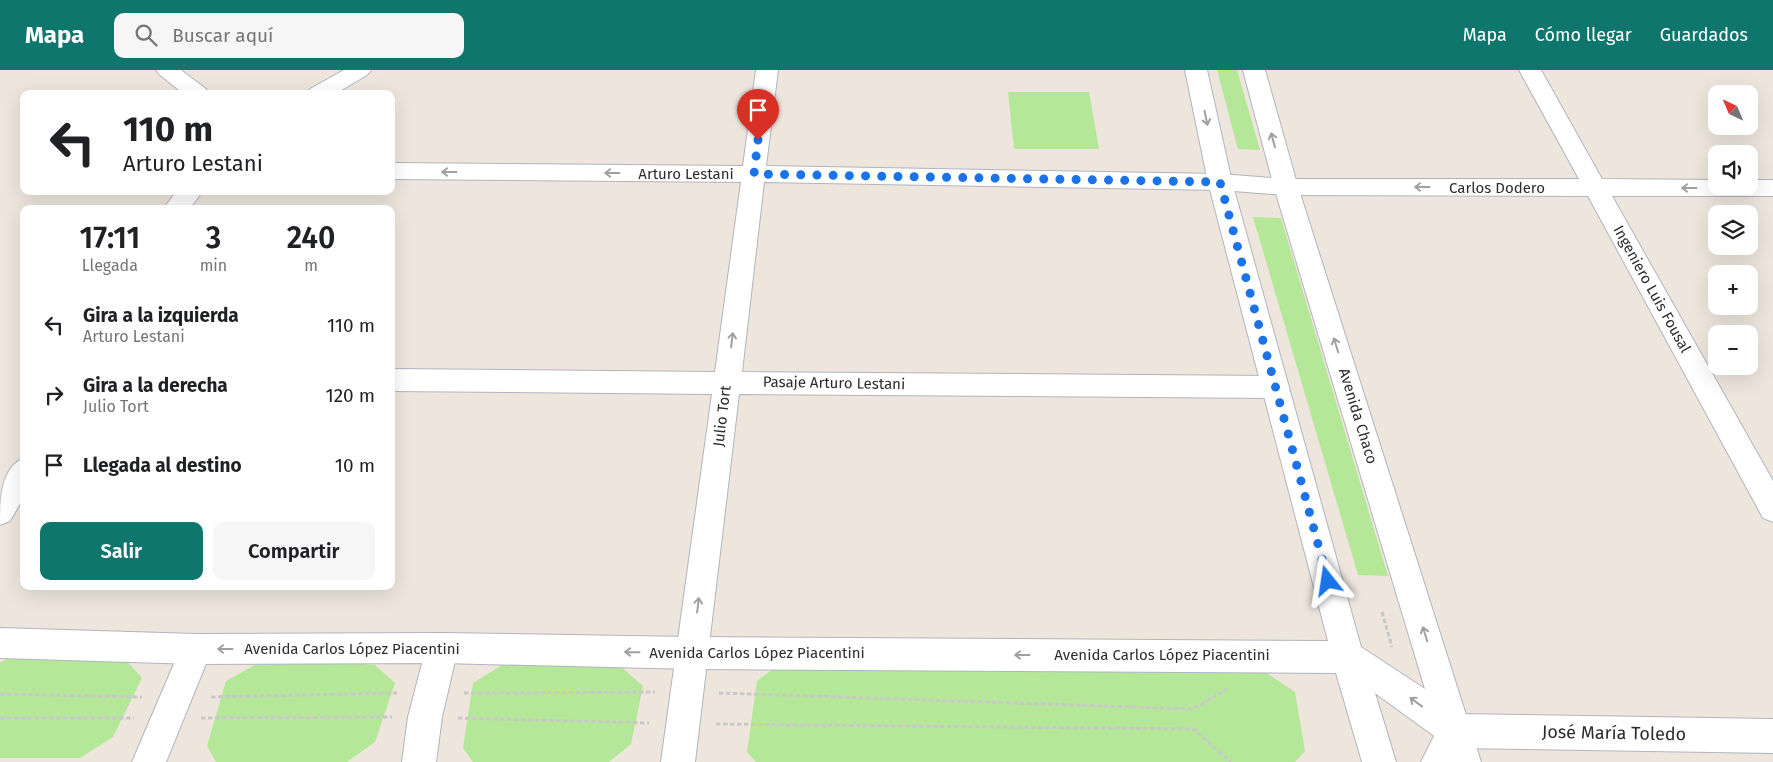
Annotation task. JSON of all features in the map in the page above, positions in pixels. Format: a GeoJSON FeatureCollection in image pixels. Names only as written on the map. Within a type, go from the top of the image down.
{"type":"FeatureCollection","features":[{"type":"Feature","properties":{"kind":"street"},"geometry":{"type":"LineString","coordinates":[[167,70],[193,90]]}},
{"type":"Feature","properties":{"kind":"street"},"geometry":{"type":"LineString","coordinates":[[325,90],[360,70]]}},
{"type":"Feature","properties":{"kind":"street","name":"Julio Tort"},"geometry":{"type":"LineString","coordinates":[[678,762],[767,70]]}},
{"type":"Feature","properties":{"kind":"street"},"geometry":{"type":"LineString","coordinates":[[1196,70],[1220,182],[1348,657],[1379,762]]}},
{"type":"Feature","properties":{"kind":"street","name":"Avenida Chaco"},"geometry":{"type":"LineString","coordinates":[[1254,70],[1286,187],[1464,762]]}},
{"type":"Feature","properties":{"kind":"street","name":"Ingeniero Luis Fousal"},"geometry":{"type":"LineString","coordinates":[[1530,70],[1773,508]]}},
{"type":"Feature","properties":{"kind":"street","name":"Arturo Lestani"},"geometry":{"type":"LineString","coordinates":[[395,171],[754,174],[1220,182]]}},
{"type":"Feature","properties":{"kind":"street","name":"Carlos Dodero"},"geometry":{"type":"LineString","coordinates":[[1220,182],[1286,187],[1773,188]]}},
{"type":"Feature","properties":{"kind":"street"},"geometry":{"type":"LineString","coordinates":[[179,205],[187,195]]}},
{"type":"Feature","properties":{"kind":"street","name":"Pasaje Arturo Lestani"},"geometry":{"type":"LineString","coordinates":[[395,380],[1276,387]]}},
{"type":"Feature","properties":{"kind":"street"},"geometry":{"type":"LineString","coordinates":[[0,512],[20,477]]}},
{"type":"Feature","properties":{"kind":"street","name":"Avenida Carlos López Piacentini"},"geometry":{"type":"LineString","coordinates":[[0,643],[196,649],[442,648],[692,653],[1348,657]]}},
{"type":"Feature","properties":{"kind":"street"},"geometry":{"type":"LineString","coordinates":[[418,762],[428,705],[442,648]]}},
{"type":"Feature","properties":{"kind":"street"},"geometry":{"type":"LineString","coordinates":[[149,762],[196,649]]}},
{"type":"Feature","properties":{"kind":"street"},"geometry":{"type":"LineString","coordinates":[[1348,657],[1405,694],[1455,731],[1438,762]]}},
{"type":"Feature","properties":{"kind":"street","name":"José María Toledo"},"geometry":{"type":"LineString","coordinates":[[1455,731],[1773,736]]}},
{"type":"Feature","properties":{"kind":"path"},"geometry":{"type":"LineString","coordinates":[[0,718],[171,708],[428,705],[687,692],[1193,709],[1234,685]]}},
{"type":"Feature","properties":{"kind":"path"},"geometry":{"type":"LineString","coordinates":[[0,694],[171,708],[428,705],[683,724],[1193,729],[1232,762]]}},
{"type":"Feature","properties":{"kind":"green space"},"geometry":{"type":"Polygon","coordinates":[[[1217,70],[1237,70],[1260,150],[1238,149],[1217,70]]]}},
{"type":"Feature","properties":{"kind":"green space"},"geometry":{"type":"Polygon","coordinates":[[[1008,92],[1089,92],[1099,149],[1014,149],[1008,92]]]}},
{"type":"Feature","properties":{"kind":"green space"},"geometry":{"type":"Polygon","coordinates":[[[1253,217],[1281,218],[1388,576],[1358,575],[1253,217]]]}},
{"type":"Feature","properties":{"kind":"green space"},"geometry":{"type":"Polygon","coordinates":[[[17,653],[125,659],[142,678],[113,737],[80,758],[0,758],[0,663],[17,653]]]}},
{"type":"Feature","properties":{"kind":"green space"},"geometry":{"type":"Polygon","coordinates":[[[267,658],[375,665],[395,683],[375,742],[347,762],[216,762],[207,746],[226,681],[267,658]]]}},
{"type":"Feature","properties":{"kind":"green space"},"geometry":{"type":"Polygon","coordinates":[[[510,660],[620,666],[643,686],[631,744],[609,762],[473,762],[463,748],[473,683],[510,660]]]}},
{"type":"Feature","properties":{"kind":"green space"},"geometry":{"type":"Polygon","coordinates":[[[781,663],[1265,672],[1295,692],[1305,751],[1295,762],[756,762],[747,752],[757,681],[781,663]]]}},
{"type":"Feature","properties":{"kind":"route"},"geometry":{"type":"LineString","coordinates":[[758,140],[754,174],[1220,182],[1328,581]]}}]}
